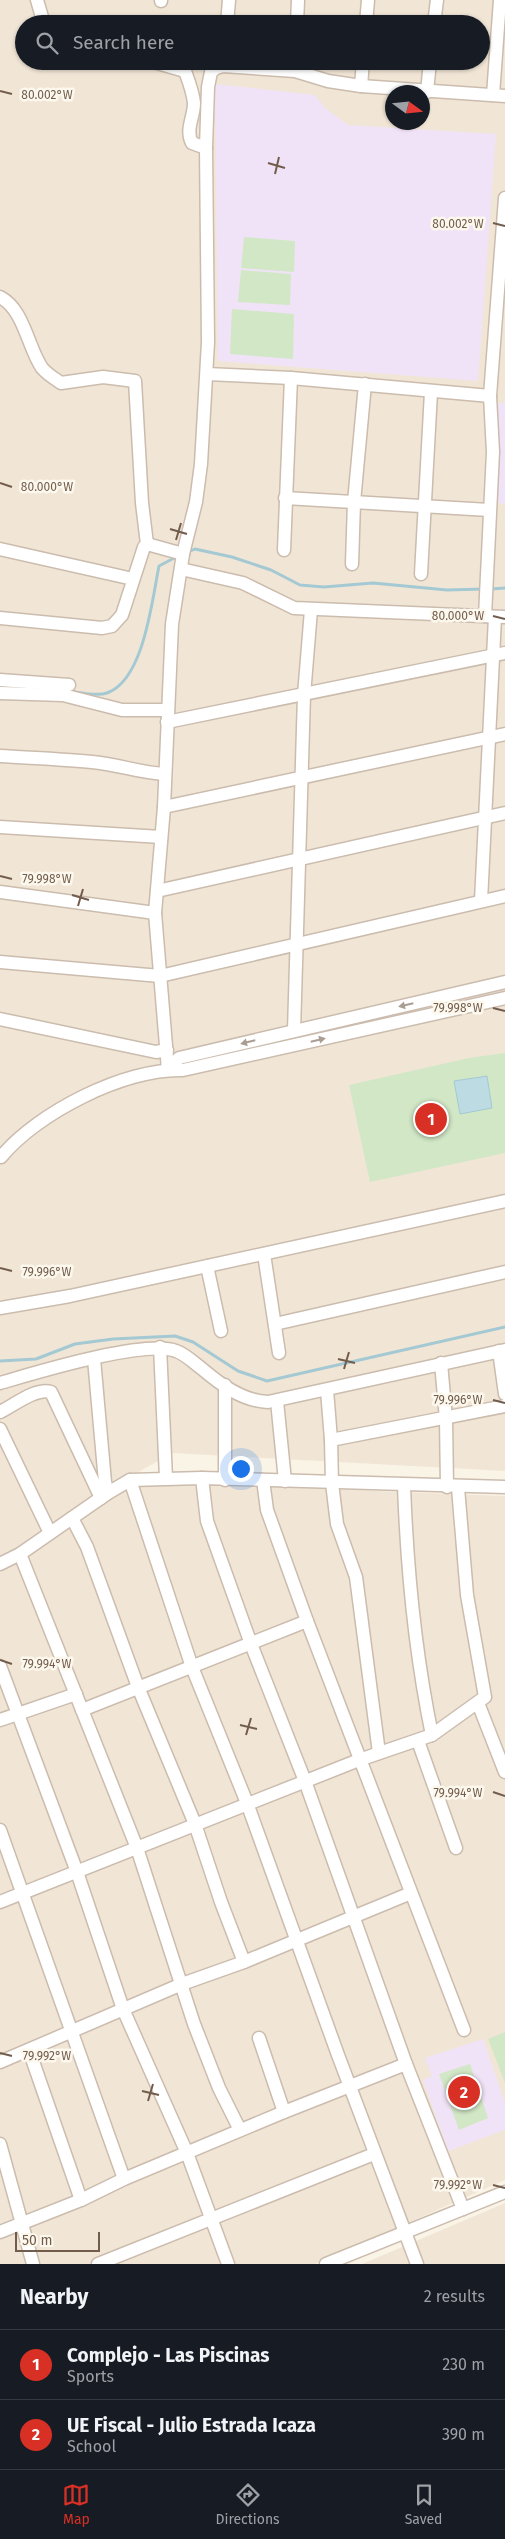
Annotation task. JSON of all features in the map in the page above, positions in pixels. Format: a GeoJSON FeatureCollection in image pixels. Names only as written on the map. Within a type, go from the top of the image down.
{"type":"FeatureCollection","features":[{"type":"Feature","properties":{"kind":"street"},"geometry":{"type":"LineString","coordinates":[[37,0],[41,15]]}},
{"type":"Feature","properties":{"kind":"street"},"geometry":{"type":"LineString","coordinates":[[228,15],[229,0]]}},
{"type":"Feature","properties":{"kind":"street"},"geometry":{"type":"LineString","coordinates":[[297,15],[298,0]]}},
{"type":"Feature","properties":{"kind":"street"},"geometry":{"type":"LineString","coordinates":[[367,15],[368,0]]}},
{"type":"Feature","properties":{"kind":"street"},"geometry":{"type":"LineString","coordinates":[[435,15],[436,0]]}},
{"type":"Feature","properties":{"kind":"street"},"geometry":{"type":"LineString","coordinates":[[430,92],[499,95],[500,0]]}},
{"type":"Feature","properties":{"kind":"street"},"geometry":{"type":"LineString","coordinates":[[182,70],[185,71],[192,89],[194,106],[189,123],[189,137],[192,143],[206,148]]}},
{"type":"Feature","properties":{"kind":"street"},"geometry":{"type":"LineString","coordinates":[[168,1070],[155,914],[164,807],[172,624],[183,554],[196,502],[202,464],[207,374],[206,148],[208,87],[211,72],[214,70]]}},
{"type":"Feature","properties":{"kind":"street"},"geometry":{"type":"LineString","coordinates":[[304,70],[328,81],[385,88]]}},
{"type":"Feature","properties":{"kind":"street"},"geometry":{"type":"LineString","coordinates":[[361,86],[362,70]]}},
{"type":"Feature","properties":{"kind":"street"},"geometry":{"type":"LineString","coordinates":[[428,85],[429,70]]}},
{"type":"Feature","properties":{"kind":"street"},"geometry":{"type":"LineString","coordinates":[[481,901],[491,737],[492,656],[495,617],[489,510],[493,452],[490,396],[505,198]]}},
{"type":"Feature","properties":{"kind":"street"},"geometry":{"type":"LineString","coordinates":[[0,297],[6,300],[15,313],[43,369],[61,383],[103,377],[134,381],[147,544],[141,552],[122,615],[112,626],[102,628],[0,618]]}},
{"type":"Feature","properties":{"kind":"street"},"geometry":{"type":"LineString","coordinates":[[207,374],[291,378],[490,396]]}},
{"type":"Feature","properties":{"kind":"street"},"geometry":{"type":"LineString","coordinates":[[284,550],[291,378]]}},
{"type":"Feature","properties":{"kind":"street"},"geometry":{"type":"LineString","coordinates":[[352,564],[354,502],[364,384]]}},
{"type":"Feature","properties":{"kind":"street"},"geometry":{"type":"LineString","coordinates":[[421,574],[431,392]]}},
{"type":"Feature","properties":{"kind":"street"},"geometry":{"type":"LineString","coordinates":[[286,498],[489,510]]}},
{"type":"Feature","properties":{"kind":"street"},"geometry":{"type":"LineString","coordinates":[[147,544],[183,554]]}},
{"type":"Feature","properties":{"kind":"street"},"geometry":{"type":"LineString","coordinates":[[0,549],[133,579]]}},
{"type":"Feature","properties":{"kind":"street"},"geometry":{"type":"LineString","coordinates":[[181,569],[235,580],[294,608],[495,617]]}},
{"type":"Feature","properties":{"kind":"street"},"geometry":{"type":"LineString","coordinates":[[294,1031],[304,695],[311,610]]}},
{"type":"Feature","properties":{"kind":"street"},"geometry":{"type":"LineString","coordinates":[[0,693],[63,695],[122,710],[167,716],[304,695],[505,652]]}},
{"type":"Feature","properties":{"kind":"street"},"geometry":{"type":"LineString","coordinates":[[0,680],[69,685]]}},
{"type":"Feature","properties":{"kind":"street"},"geometry":{"type":"LineString","coordinates":[[164,807],[505,734]]}},
{"type":"Feature","properties":{"kind":"street"},"geometry":{"type":"LineString","coordinates":[[0,756],[92,762],[125,766],[145,773],[164,774]]}},
{"type":"Feature","properties":{"kind":"street"},"geometry":{"type":"LineString","coordinates":[[157,891],[505,814]]}},
{"type":"Feature","properties":{"kind":"street"},"geometry":{"type":"LineString","coordinates":[[0,828],[161,837]]}},
{"type":"Feature","properties":{"kind":"street"},"geometry":{"type":"LineString","coordinates":[[0,892],[155,914]]}},
{"type":"Feature","properties":{"kind":"street"},"geometry":{"type":"LineString","coordinates":[[0,962],[160,976],[505,896]]}},
{"type":"Feature","properties":{"kind":"street"},"geometry":{"type":"LineString","coordinates":[[168,1070],[180,1058],[505,982]]}},
{"type":"Feature","properties":{"kind":"street"},"geometry":{"type":"LineString","coordinates":[[0,1157],[13,1142],[38,1123],[91,1092],[131,1078],[168,1070],[182,1070],[505,998]]}},
{"type":"Feature","properties":{"kind":"street"},"geometry":{"type":"LineString","coordinates":[[0,1019],[156,1052],[167,1050]]}},
{"type":"Feature","properties":{"kind":"street"},"geometry":{"type":"LineString","coordinates":[[0,1308],[70,1296],[505,1201]]}},
{"type":"Feature","properties":{"kind":"street"},"geometry":{"type":"LineString","coordinates":[[264,1254],[280,1353]]}},
{"type":"Feature","properties":{"kind":"street"},"geometry":{"type":"LineString","coordinates":[[207,1266],[221,1332]]}},
{"type":"Feature","properties":{"kind":"street"},"geometry":{"type":"LineString","coordinates":[[275,1324],[505,1272]]}},
{"type":"Feature","properties":{"kind":"street"},"geometry":{"type":"LineString","coordinates":[[160,1347],[166,1478]]}},
{"type":"Feature","properties":{"kind":"street"},"geometry":{"type":"LineString","coordinates":[[0,1383],[94,1359],[160,1347],[177,1351],[186,1356],[225,1386],[247,1399],[260,1402],[278,1401],[441,1363],[502,1351],[505,1394]]}},
{"type":"Feature","properties":{"kind":"street"},"geometry":{"type":"LineString","coordinates":[[94,1359],[105,1482],[104,1495]]}},
{"type":"Feature","properties":{"kind":"street"},"geometry":{"type":"LineString","coordinates":[[0,1902],[359,1760],[418,1741],[432,1735],[485,1697],[467,1595],[452,1487],[441,1363]]}},
{"type":"Feature","properties":{"kind":"street"},"geometry":{"type":"LineString","coordinates":[[225,1386],[225,1480]]}},
{"type":"Feature","properties":{"kind":"street"},"geometry":{"type":"LineString","coordinates":[[0,1412],[37,1393],[46,1390],[51,1392],[104,1495]]}},
{"type":"Feature","properties":{"kind":"street"},"geometry":{"type":"LineString","coordinates":[[327,1390],[332,1483],[337,1524],[356,1577],[379,1753]]}},
{"type":"Feature","properties":{"kind":"street"},"geometry":{"type":"LineString","coordinates":[[278,1401],[285,1481]]}},
{"type":"Feature","properties":{"kind":"street"},"geometry":{"type":"LineString","coordinates":[[331,1440],[505,1406]]}},
{"type":"Feature","properties":{"kind":"street"},"geometry":{"type":"LineString","coordinates":[[0,1429],[50,1533]]}},
{"type":"Feature","properties":{"kind":"street"},"geometry":{"type":"LineString","coordinates":[[202,1478],[207,1521],[251,1644],[306,1781],[406,2064],[464,2209]]}},
{"type":"Feature","properties":{"kind":"street"},"geometry":{"type":"LineString","coordinates":[[0,1564],[20,1554],[104,1495],[130,1480],[202,1478],[404,1486],[505,1487]]}},
{"type":"Feature","properties":{"kind":"street"},"geometry":{"type":"LineString","coordinates":[[130,1480],[192,1667],[248,1803],[374,2154],[416,2264]]}},
{"type":"Feature","properties":{"kind":"street"},"geometry":{"type":"LineString","coordinates":[[263,1480],[267,1510],[307,1621],[464,2030]]}},
{"type":"Feature","properties":{"kind":"street"},"geometry":{"type":"LineString","coordinates":[[404,1486],[407,1566],[424,1701],[432,1735]]}},
{"type":"Feature","properties":{"kind":"street"},"geometry":{"type":"LineString","coordinates":[[72,1518],[87,1546],[138,1688],[195,1824],[221,1902],[244,1962]]}},
{"type":"Feature","properties":{"kind":"street"},"geometry":{"type":"LineString","coordinates":[[20,1554],[138,1848],[194,2024],[219,2088],[240,2130]]}},
{"type":"Feature","properties":{"kind":"street"},"geometry":{"type":"LineString","coordinates":[[82,1710],[307,1621]]}},
{"type":"Feature","properties":{"kind":"street"},"geometry":{"type":"LineString","coordinates":[[0,1666],[77,1872],[123,2009],[187,2153],[228,2264]]}},
{"type":"Feature","properties":{"kind":"street"},"geometry":{"type":"LineString","coordinates":[[0,1720],[76,1694]]}},
{"type":"Feature","properties":{"kind":"street"},"geometry":{"type":"LineString","coordinates":[[478,1703],[505,1772]]}},
{"type":"Feature","properties":{"kind":"street"},"geometry":{"type":"LineString","coordinates":[[418,1741],[456,1848]]}},
{"type":"Feature","properties":{"kind":"street"},"geometry":{"type":"LineString","coordinates":[[0,1830],[70,2032],[124,2179]]}},
{"type":"Feature","properties":{"kind":"street"},"geometry":{"type":"LineString","coordinates":[[0,2062],[182,1984],[244,1962],[411,1893]]}},
{"type":"Feature","properties":{"kind":"street"},"geometry":{"type":"LineString","coordinates":[[259,2038],[284,2112]]}},
{"type":"Feature","properties":{"kind":"street"},"geometry":{"type":"LineString","coordinates":[[30,2050],[81,2200]]}},
{"type":"Feature","properties":{"kind":"street"},"geometry":{"type":"LineString","coordinates":[[0,2232],[21,2222],[81,2200],[124,2179],[240,2130],[406,2064]]}},
{"type":"Feature","properties":{"kind":"street"},"geometry":{"type":"LineString","coordinates":[[0,2144],[33,2264]]}},
{"type":"Feature","properties":{"kind":"street"},"geometry":{"type":"LineString","coordinates":[[98,2264],[374,2154]]}},
{"type":"Feature","properties":{"kind":"street"},"geometry":{"type":"LineString","coordinates":[[326,2264],[505,2192]]}},
{"type":"Feature","properties":{"kind":"shaded area"},"geometry":{"type":"Polygon","coordinates":[[[0,0],[505,0],[505,1471],[172,1453],[61,1516],[131,1481],[505,1496],[505,2180],[315,2264],[0,2264],[0,0]]]}},
{"type":"Feature","properties":{"kind":"shaded area"},"geometry":{"type":"Polygon","coordinates":[[[215,84],[315,95],[325,108],[348,125],[385,127],[385,130],[430,130],[496,134],[478,381],[218,361],[215,84]]]}},
{"type":"Feature","properties":{"kind":"shaded area"},"geometry":{"type":"Polygon","coordinates":[[[505,402],[505,504],[495,503],[497,404],[505,402]]]}},
{"type":"Feature","properties":{"kind":"shaded area"},"geometry":{"type":"Polygon","coordinates":[[[483,2039],[505,2103],[505,2130],[448,2151],[423,2080],[432,2076],[425,2058],[483,2039]]]}},
{"type":"Feature","properties":{"kind":"shaded area"},"geometry":{"type":"Polygon","coordinates":[[[505,2203],[505,2264],[362,2264],[505,2203]]]}},
{"type":"Feature","properties":{"kind":"green space"},"geometry":{"type":"Polygon","coordinates":[[[244,237],[295,241],[294,272],[241,268],[244,237]]]}},
{"type":"Feature","properties":{"kind":"green space"},"geometry":{"type":"Polygon","coordinates":[[[241,270],[291,274],[290,305],[238,302],[241,270]]]}},
{"type":"Feature","properties":{"kind":"green space"},"geometry":{"type":"Polygon","coordinates":[[[232,309],[294,314],[293,359],[230,354],[232,309]]]}},
{"type":"Feature","properties":{"kind":"green space"},"geometry":{"type":"Polygon","coordinates":[[[505,1053],[505,1153],[370,1182],[349,1085],[469,1058],[505,1053]]]}},
{"type":"Feature","properties":{"kind":"green space"},"geometry":{"type":"Polygon","coordinates":[[[505,2032],[505,2083],[488,2039],[505,2032]]]}},
{"type":"Feature","properties":{"kind":"green space"},"geometry":{"type":"Polygon","coordinates":[[[470,2064],[488,2118],[459,2130],[439,2074],[470,2064]]]}},
{"type":"Feature","properties":{"kind":"water"},"geometry":{"type":"Polygon","coordinates":[[[487,1076],[492,1108],[460,1114],[454,1081],[487,1076]]]}},
{"type":"Feature","properties":{"kind":"waterway"},"geometry":{"type":"LineString","coordinates":[[186,553],[195,549],[232,557],[271,570],[300,585],[324,587],[373,583],[447,590],[484,589]]}},
{"type":"Feature","properties":{"kind":"waterway"},"geometry":{"type":"LineString","coordinates":[[68,691],[103,694],[120,685],[130,672],[138,656],[149,618],[159,566],[178,556]]}},
{"type":"Feature","properties":{"kind":"waterway"},"geometry":{"type":"LineString","coordinates":[[491,589],[505,588]]}},
{"type":"Feature","properties":{"kind":"waterway"},"geometry":{"type":"LineString","coordinates":[[0,1361],[36,1359],[75,1344],[113,1339],[175,1336],[193,1342],[238,1371],[267,1381],[505,1327]]}},
{"type":"Feature","properties":{"kind":"place","name":"Complejo - Las Piscinas"},"geometry":{"type":"Point","coordinates":[431,1119]}},
{"type":"Feature","properties":{"kind":"place","name":"UE Fiscal - Julio Estrada Icaza"},"geometry":{"type":"Point","coordinates":[464,2092]}}]}
